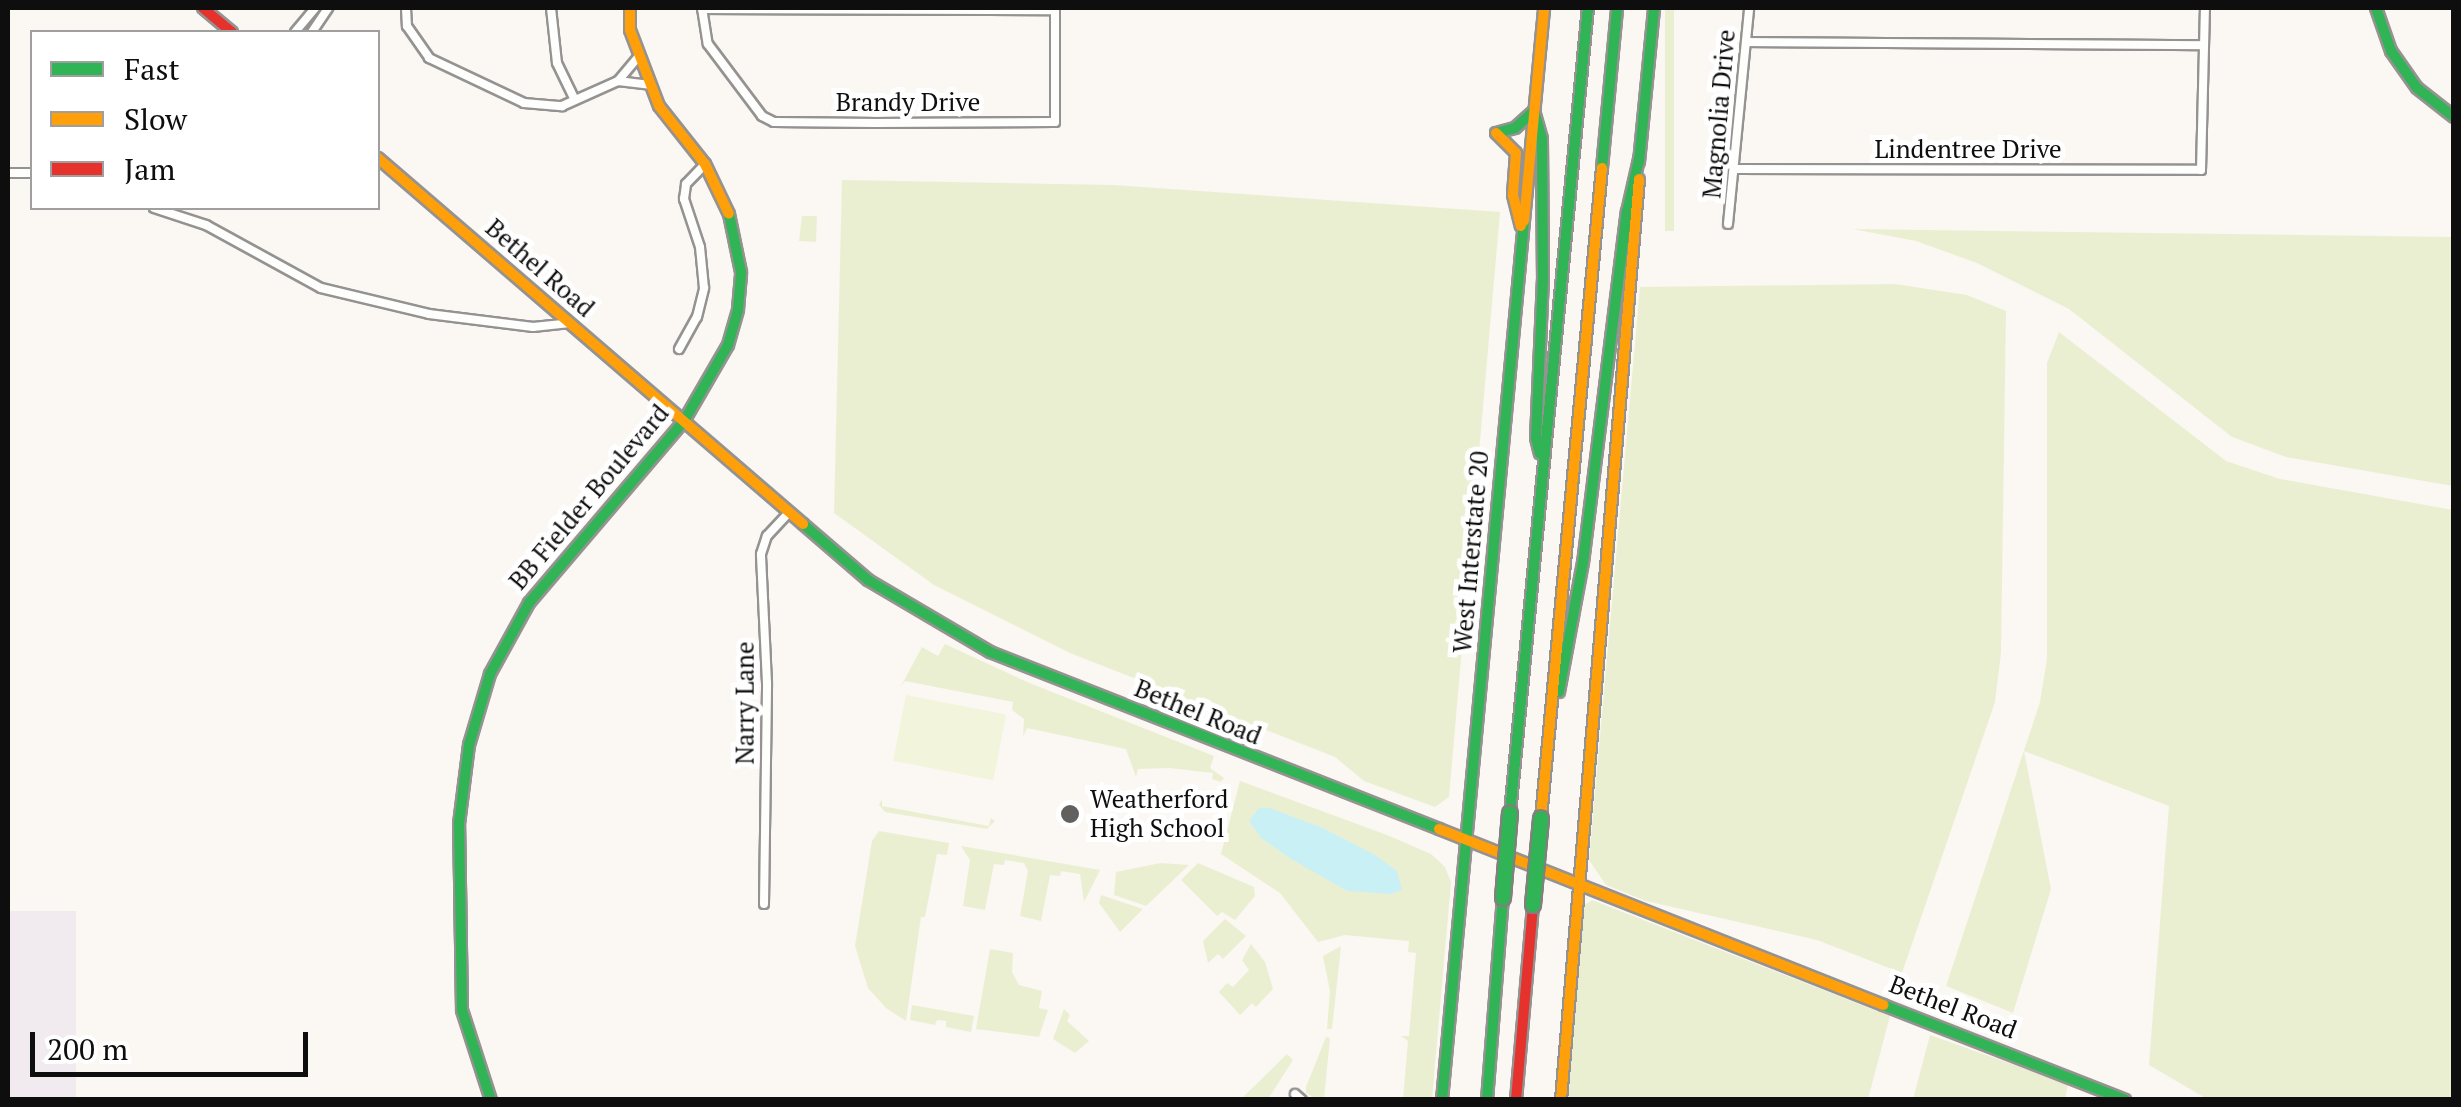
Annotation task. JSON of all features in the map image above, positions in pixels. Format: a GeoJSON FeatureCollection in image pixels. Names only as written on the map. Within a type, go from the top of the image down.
{"type":"FeatureCollection","features":[{"type":"Feature","properties":{"kind":"main road"},"geometry":{"type":"LineString","coordinates":[[203,8],[230,30]]}},
{"type":"Feature","properties":{"kind":"main road","name":"BB Fielder Boulevard"},"geometry":{"type":"LineString","coordinates":[[492,1100],[462,1010],[459,824],[469,744],[490,674],[529,602],[684,421],[728,345],[738,309],[741,272],[726,200],[705,164],[658,106],[630,30],[630,8]]}},
{"type":"Feature","properties":{"kind":"main road","name":"West Interstate 20"},"geometry":{"type":"LineString","coordinates":[[1442,1100],[1544,8]]}},
{"type":"Feature","properties":{"kind":"main road"},"geometry":{"type":"LineString","coordinates":[[1486,1100],[1588,8]]}},
{"type":"Feature","properties":{"kind":"main road"},"geometry":{"type":"LineString","coordinates":[[1516,1100],[1617,8]]}},
{"type":"Feature","properties":{"kind":"main road"},"geometry":{"type":"LineString","coordinates":[[1560,1100],[1654,8]]}},
{"type":"Feature","properties":{"kind":"main road"},"geometry":{"type":"LineString","coordinates":[[2376,8],[2391,52],[2417,88],[2454,118]]}},
{"type":"Feature","properties":{"kind":"main road"},"geometry":{"type":"LineString","coordinates":[[1523,233],[1513,195],[1516,153],[1512,144],[1496,133],[1514,128],[1534,111],[1542,139],[1543,278],[1536,438],[1544,467]]}},
{"type":"Feature","properties":{"kind":"main road"},"geometry":{"type":"LineString","coordinates":[[1552,711],[1564,682],[1578,598],[1627,212],[1640,159]]}},
{"type":"Feature","properties":{"kind":"main road","name":"Bethel Road"},"geometry":{"type":"LineString","coordinates":[[380,160],[868,580],[990,652],[2126,1100]]}},
{"type":"Feature","properties":{"kind":"street"},"geometry":{"type":"LineString","coordinates":[[297,30],[314,8]]}},
{"type":"Feature","properties":{"kind":"street"},"geometry":{"type":"LineString","coordinates":[[313,30],[328,8]]}},
{"type":"Feature","properties":{"kind":"street"},"geometry":{"type":"LineString","coordinates":[[406,8],[407,26],[414,42],[430,58],[524,104],[550,108],[575,100],[618,81],[638,56]]}},
{"type":"Feature","properties":{"kind":"street"},"geometry":{"type":"LineString","coordinates":[[551,8],[550,36],[557,63],[575,100]]}},
{"type":"Feature","properties":{"kind":"street"},"geometry":{"type":"LineString","coordinates":[[702,8],[1055,9]]}},
{"type":"Feature","properties":{"kind":"street","name":"Brandy Drive"},"geometry":{"type":"LineString","coordinates":[[702,8],[708,44],[762,116],[774,122],[1055,122],[1055,9]]}},
{"type":"Feature","properties":{"kind":"street","name":"Magnolia Drive"},"geometry":{"type":"LineString","coordinates":[[1728,224],[1748,8]]}},
{"type":"Feature","properties":{"kind":"street"},"geometry":{"type":"LineString","coordinates":[[1746,42],[2204,45],[2204,8]]}},
{"type":"Feature","properties":{"kind":"street","name":"Lindentree Drive"},"geometry":{"type":"LineString","coordinates":[[1734,169],[2202,170],[2204,45]]}},
{"type":"Feature","properties":{"kind":"street"},"geometry":{"type":"LineString","coordinates":[[618,81],[650,85]]}},
{"type":"Feature","properties":{"kind":"street"},"geometry":{"type":"LineString","coordinates":[[680,350],[697,318],[704,288],[700,247],[684,198],[686,184],[705,164]]}},
{"type":"Feature","properties":{"kind":"street"},"geometry":{"type":"LineString","coordinates":[[160,210],[206,225],[321,288],[429,314],[533,327],[570,323]]}},
{"type":"Feature","properties":{"kind":"street","name":"Narry Lane"},"geometry":{"type":"LineString","coordinates":[[764,904],[767,683],[761,554],[768,536],[789,512]]}},
{"type":"Feature","properties":{"kind":"shaded area"},"geometry":{"type":"Polygon","coordinates":[[[8,911],[76,911],[76,1099],[8,1099],[8,911]]]}},
{"type":"Feature","properties":{"kind":"green space"},"geometry":{"type":"Polygon","coordinates":[[[1665,8],[1674,8],[1674,231],[1665,231],[1665,8]]]}},
{"type":"Feature","properties":{"kind":"green space"},"geometry":{"type":"Polygon","coordinates":[[[842,180],[1113,185],[1500,212],[1449,797],[1435,807],[1364,781],[1335,757],[1070,653],[934,585],[834,513],[842,180]]]}},
{"type":"Feature","properties":{"kind":"green space"},"geometry":{"type":"Polygon","coordinates":[[[802,216],[817,216],[816,242],[799,241],[802,216]]]}},
{"type":"Feature","properties":{"kind":"green space"},"geometry":{"type":"Polygon","coordinates":[[[1853,229],[2453,237],[2453,486],[2286,457],[2232,437],[2069,309],[1977,263],[1916,241],[1853,229]]]}},
{"type":"Feature","properties":{"kind":"green space"},"geometry":{"type":"Polygon","coordinates":[[[1895,284],[1967,295],[2006,311],[2001,653],[1995,702],[1902,973],[1817,940],[1646,901],[1606,885],[1589,860],[1640,287],[1895,284]]]}},
{"type":"Feature","properties":{"kind":"green space"},"geometry":{"type":"Polygon","coordinates":[[[2059,332],[2226,461],[2280,479],[2453,510],[2453,1099],[2207,1099],[2149,1065],[2169,806],[2024,751],[2051,889],[2013,1013],[1946,986],[2040,702],[2047,659],[2047,363],[2059,332]]]}},
{"type":"Feature","properties":{"kind":"green space"},"geometry":{"type":"Polygon","coordinates":[[[945,644],[1027,682],[1214,756],[1210,768],[1224,778],[1221,782],[1212,779],[1213,773],[1169,768],[1138,769],[1136,777],[1126,749],[1027,728],[1023,737],[1024,719],[1012,710],[1013,702],[905,681],[900,688],[922,647],[938,656],[945,644]]]}},
{"type":"Feature","properties":{"kind":"green space"},"geometry":{"type":"Polygon","coordinates":[[[906,695],[1006,714],[993,780],[893,761],[906,695]]]}},
{"type":"Feature","properties":{"kind":"green space"},"geometry":{"type":"Polygon","coordinates":[[[1240,781],[1387,835],[1431,854],[1445,867],[1451,882],[1432,1099],[1403,1099],[1408,1041],[1401,1036],[1409,1036],[1416,953],[1408,952],[1409,941],[1345,935],[1318,942],[1280,893],[1221,854],[1240,781]]]}},
{"type":"Feature","properties":{"kind":"green space"},"geometry":{"type":"Polygon","coordinates":[[[882,799],[882,806],[989,826],[991,818],[995,821],[987,829],[885,812],[879,805],[882,799]]]}},
{"type":"Feature","properties":{"kind":"green space"},"geometry":{"type":"Polygon","coordinates":[[[879,831],[949,843],[947,855],[937,854],[925,917],[921,917],[906,1021],[886,1008],[868,988],[855,946],[872,841],[879,831]]]}},
{"type":"Feature","properties":{"kind":"green space"},"geometry":{"type":"Polygon","coordinates":[[[961,846],[1100,870],[1084,902],[1080,874],[1061,871],[1060,876],[1050,875],[1041,921],[1020,916],[1028,871],[1024,863],[1005,860],[1004,865],[994,864],[985,910],[963,906],[970,860],[961,846]]]}},
{"type":"Feature","properties":{"kind":"green space"},"geometry":{"type":"Polygon","coordinates":[[[1160,863],[1189,865],[1146,906],[1114,895],[1116,872],[1160,863]]]}},
{"type":"Feature","properties":{"kind":"green space"},"geometry":{"type":"Polygon","coordinates":[[[1198,863],[1254,887],[1255,896],[1235,920],[1222,912],[1217,916],[1181,880],[1198,863]]]}},
{"type":"Feature","properties":{"kind":"green space"},"geometry":{"type":"Polygon","coordinates":[[[1101,895],[1143,909],[1120,932],[1099,903],[1101,895]]]}},
{"type":"Feature","properties":{"kind":"green space"},"geometry":{"type":"Polygon","coordinates":[[[1592,900],[1890,1016],[1868,1099],[1568,1099],[1584,905],[1592,900]]]}},
{"type":"Feature","properties":{"kind":"green space"},"geometry":{"type":"Polygon","coordinates":[[[1225,919],[1246,936],[1223,959],[1218,954],[1208,963],[1203,941],[1225,919]]]}},
{"type":"Feature","properties":{"kind":"green space"},"geometry":{"type":"Polygon","coordinates":[[[1251,944],[1265,962],[1273,989],[1256,1007],[1252,1003],[1240,1015],[1219,992],[1227,983],[1233,987],[1249,970],[1242,960],[1251,944]]]}},
{"type":"Feature","properties":{"kind":"green space"},"geometry":{"type":"Polygon","coordinates":[[[1341,946],[1332,1029],[1327,1029],[1330,991],[1323,956],[1341,946]]]}},
{"type":"Feature","properties":{"kind":"green space"},"geometry":{"type":"Polygon","coordinates":[[[990,949],[1013,953],[1012,972],[1019,985],[1042,991],[1039,1008],[1048,1010],[1039,1037],[976,1029],[990,949]]]}},
{"type":"Feature","properties":{"kind":"green space"},"geometry":{"type":"Polygon","coordinates":[[[912,1005],[974,1016],[971,1032],[946,1027],[946,1021],[937,1020],[935,1025],[910,1020],[912,1005]]]}},
{"type":"Feature","properties":{"kind":"green space"},"geometry":{"type":"Polygon","coordinates":[[[1064,1009],[1070,1015],[1067,1021],[1089,1041],[1075,1053],[1053,1039],[1064,1009]]]}},
{"type":"Feature","properties":{"kind":"green space"},"geometry":{"type":"Polygon","coordinates":[[[1930,1035],[2068,1084],[2065,1099],[1913,1099],[1930,1035]]]}},
{"type":"Feature","properties":{"kind":"green space"},"geometry":{"type":"Polygon","coordinates":[[[1326,1037],[1330,1038],[1324,1099],[1316,1099],[1306,1093],[1306,1087],[1326,1037]]]}},
{"type":"Feature","properties":{"kind":"green space"},"geometry":{"type":"Polygon","coordinates":[[[1287,1054],[1293,1060],[1268,1099],[1241,1099],[1287,1054]]]}},
{"type":"Feature","properties":{"kind":"water"},"geometry":{"type":"Polygon","coordinates":[[[1259,808],[1270,808],[1323,828],[1375,855],[1397,871],[1402,890],[1391,894],[1347,891],[1291,859],[1261,838],[1249,821],[1259,808]]]}},
{"type":"Feature","properties":{"kind":"traffic: fast"},"geometry":{"type":"LineString","coordinates":[[1510,813],[1588,8]]}},
{"type":"Feature","properties":{"kind":"traffic: fast"},"geometry":{"type":"LineString","coordinates":[[1602,168],[1617,8]]}},
{"type":"Feature","properties":{"kind":"traffic: fast"},"geometry":{"type":"LineString","coordinates":[[1639,162],[1654,8]]}},
{"type":"Feature","properties":{"kind":"traffic: fast"},"geometry":{"type":"LineString","coordinates":[[2376,8],[2391,51],[2417,88],[2454,117]]}},
{"type":"Feature","properties":{"kind":"traffic: fast"},"geometry":{"type":"LineString","coordinates":[[1534,111],[1542,139],[1543,278],[1536,438],[1540,454]]}},
{"type":"Feature","properties":{"kind":"traffic: fast"},"geometry":{"type":"LineString","coordinates":[[1496,133],[1515,128],[1533,112]]}},
{"type":"Feature","properties":{"kind":"traffic: fast"},"geometry":{"type":"LineString","coordinates":[[1559,692],[1583,563],[1627,212],[1639,159]]}},
{"type":"Feature","properties":{"kind":"traffic: fast"},"geometry":{"type":"LineString","coordinates":[[491,1100],[462,1010],[459,824],[469,745],[490,674],[529,603],[684,421],[728,345],[738,309],[741,272],[729,214]]}},
{"type":"Feature","properties":{"kind":"traffic: fast"},"geometry":{"type":"LineString","coordinates":[[1442,1100],[1524,221]]}},
{"type":"Feature","properties":{"kind":"traffic: fast"},"geometry":{"type":"LineString","coordinates":[[803,524],[868,580],[990,652],[1439,829]]}},
{"type":"Feature","properties":{"kind":"traffic: fast"},"geometry":{"type":"LineString","coordinates":[[1503,898],[1510,813]]}},
{"type":"Feature","properties":{"kind":"traffic: fast"},"geometry":{"type":"LineString","coordinates":[[1533,905],[1541,818]]}},
{"type":"Feature","properties":{"kind":"traffic: fast"},"geometry":{"type":"LineString","coordinates":[[1487,1100],[1503,898]]}},
{"type":"Feature","properties":{"kind":"traffic: fast"},"geometry":{"type":"LineString","coordinates":[[1883,1005],[2125,1100]]}},
{"type":"Feature","properties":{"kind":"traffic: slow"},"geometry":{"type":"LineString","coordinates":[[630,8],[630,30],[659,106],[705,164],[729,214]]}},
{"type":"Feature","properties":{"kind":"traffic: slow"},"geometry":{"type":"LineString","coordinates":[[1524,221],[1544,8]]}},
{"type":"Feature","properties":{"kind":"traffic: slow"},"geometry":{"type":"LineString","coordinates":[[1496,133],[1516,153],[1513,195],[1521,226]]}},
{"type":"Feature","properties":{"kind":"traffic: slow"},"geometry":{"type":"LineString","coordinates":[[380,160],[803,524]]}},
{"type":"Feature","properties":{"kind":"traffic: slow"},"geometry":{"type":"LineString","coordinates":[[1541,818],[1602,168]]}},
{"type":"Feature","properties":{"kind":"traffic: slow"},"geometry":{"type":"LineString","coordinates":[[1561,1100],[1639,179]]}},
{"type":"Feature","properties":{"kind":"traffic: slow"},"geometry":{"type":"LineString","coordinates":[[1439,829],[1883,1005]]}},
{"type":"Feature","properties":{"kind":"traffic: jam"},"geometry":{"type":"LineString","coordinates":[[203,8],[230,30]]}},
{"type":"Feature","properties":{"kind":"traffic: jam"},"geometry":{"type":"LineString","coordinates":[[1516,1100],[1533,905]]}},
{"type":"Feature","properties":{"kind":"place","name":"Weatherford High School"},"geometry":{"type":"Point","coordinates":[1070,814]}}]}
